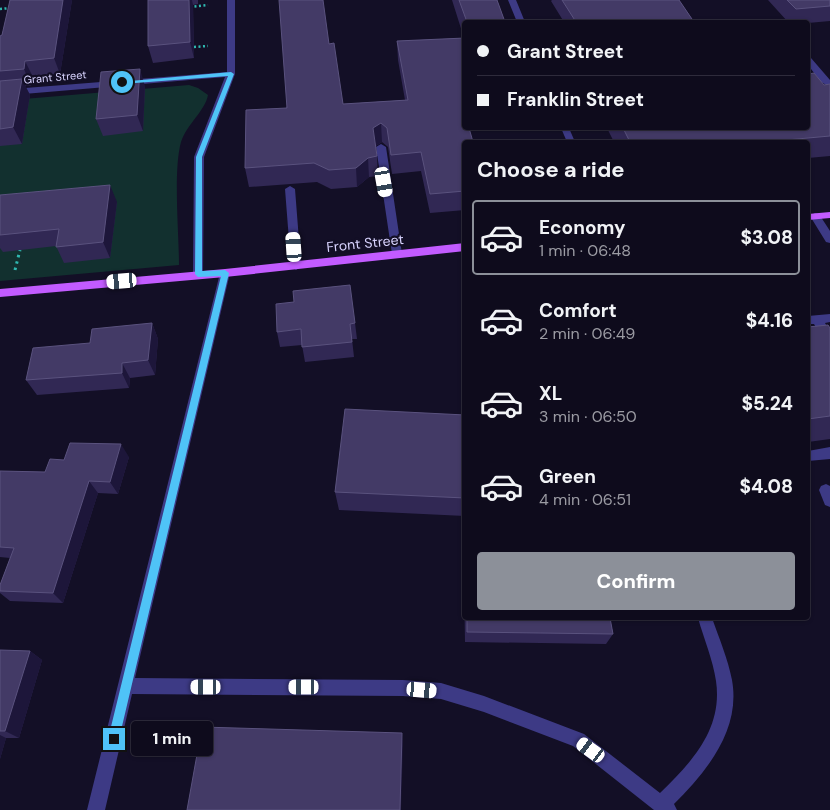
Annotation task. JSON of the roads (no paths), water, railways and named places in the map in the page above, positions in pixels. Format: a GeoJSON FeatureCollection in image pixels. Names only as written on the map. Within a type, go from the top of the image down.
{"type":"FeatureCollection","features":[{"type":"Feature","properties":{"kind":"main road"},"geometry":{"type":"LineString","coordinates":[[811,216],[830,215]]}},
{"type":"Feature","properties":{"kind":"main road","name":"Front Street"},"geometry":{"type":"LineString","coordinates":[[0,293],[296,266],[462,247]]}},
{"type":"Feature","properties":{"kind":"street"},"geometry":{"type":"LineString","coordinates":[[198,274],[199,157],[231,74],[231,0]]}},
{"type":"Feature","properties":{"kind":"street"},"geometry":{"type":"LineString","coordinates":[[512,0],[520,20]]}},
{"type":"Feature","properties":{"kind":"street"},"geometry":{"type":"LineString","coordinates":[[810,62],[824,80],[830,84]]}},
{"type":"Feature","properties":{"kind":"street","name":"Grant Street"},"geometry":{"type":"LineString","coordinates":[[0,93],[231,74]]}},
{"type":"Feature","properties":{"kind":"street"},"geometry":{"type":"LineString","coordinates":[[381,147],[397,254]]}},
{"type":"Feature","properties":{"kind":"street"},"geometry":{"type":"LineString","coordinates":[[290,189],[296,266]]}},
{"type":"Feature","properties":{"kind":"street"},"geometry":{"type":"LineString","coordinates":[[811,216],[830,239]]}},
{"type":"Feature","properties":{"kind":"street"},"geometry":{"type":"LineString","coordinates":[[96,810],[225,273]]}},
{"type":"Feature","properties":{"kind":"street"},"geometry":{"type":"LineString","coordinates":[[812,320],[830,318]]}},
{"type":"Feature","properties":{"kind":"street"},"geometry":{"type":"LineString","coordinates":[[812,320],[830,342]]}},
{"type":"Feature","properties":{"kind":"street"},"geometry":{"type":"LineString","coordinates":[[810,456],[830,453]]}},
{"type":"Feature","properties":{"kind":"street"},"geometry":{"type":"LineString","coordinates":[[127,686],[403,688],[441,691],[484,704],[578,740],[665,807],[695,771],[717,738],[724,713],[724,682],[706,620]]}}]}
